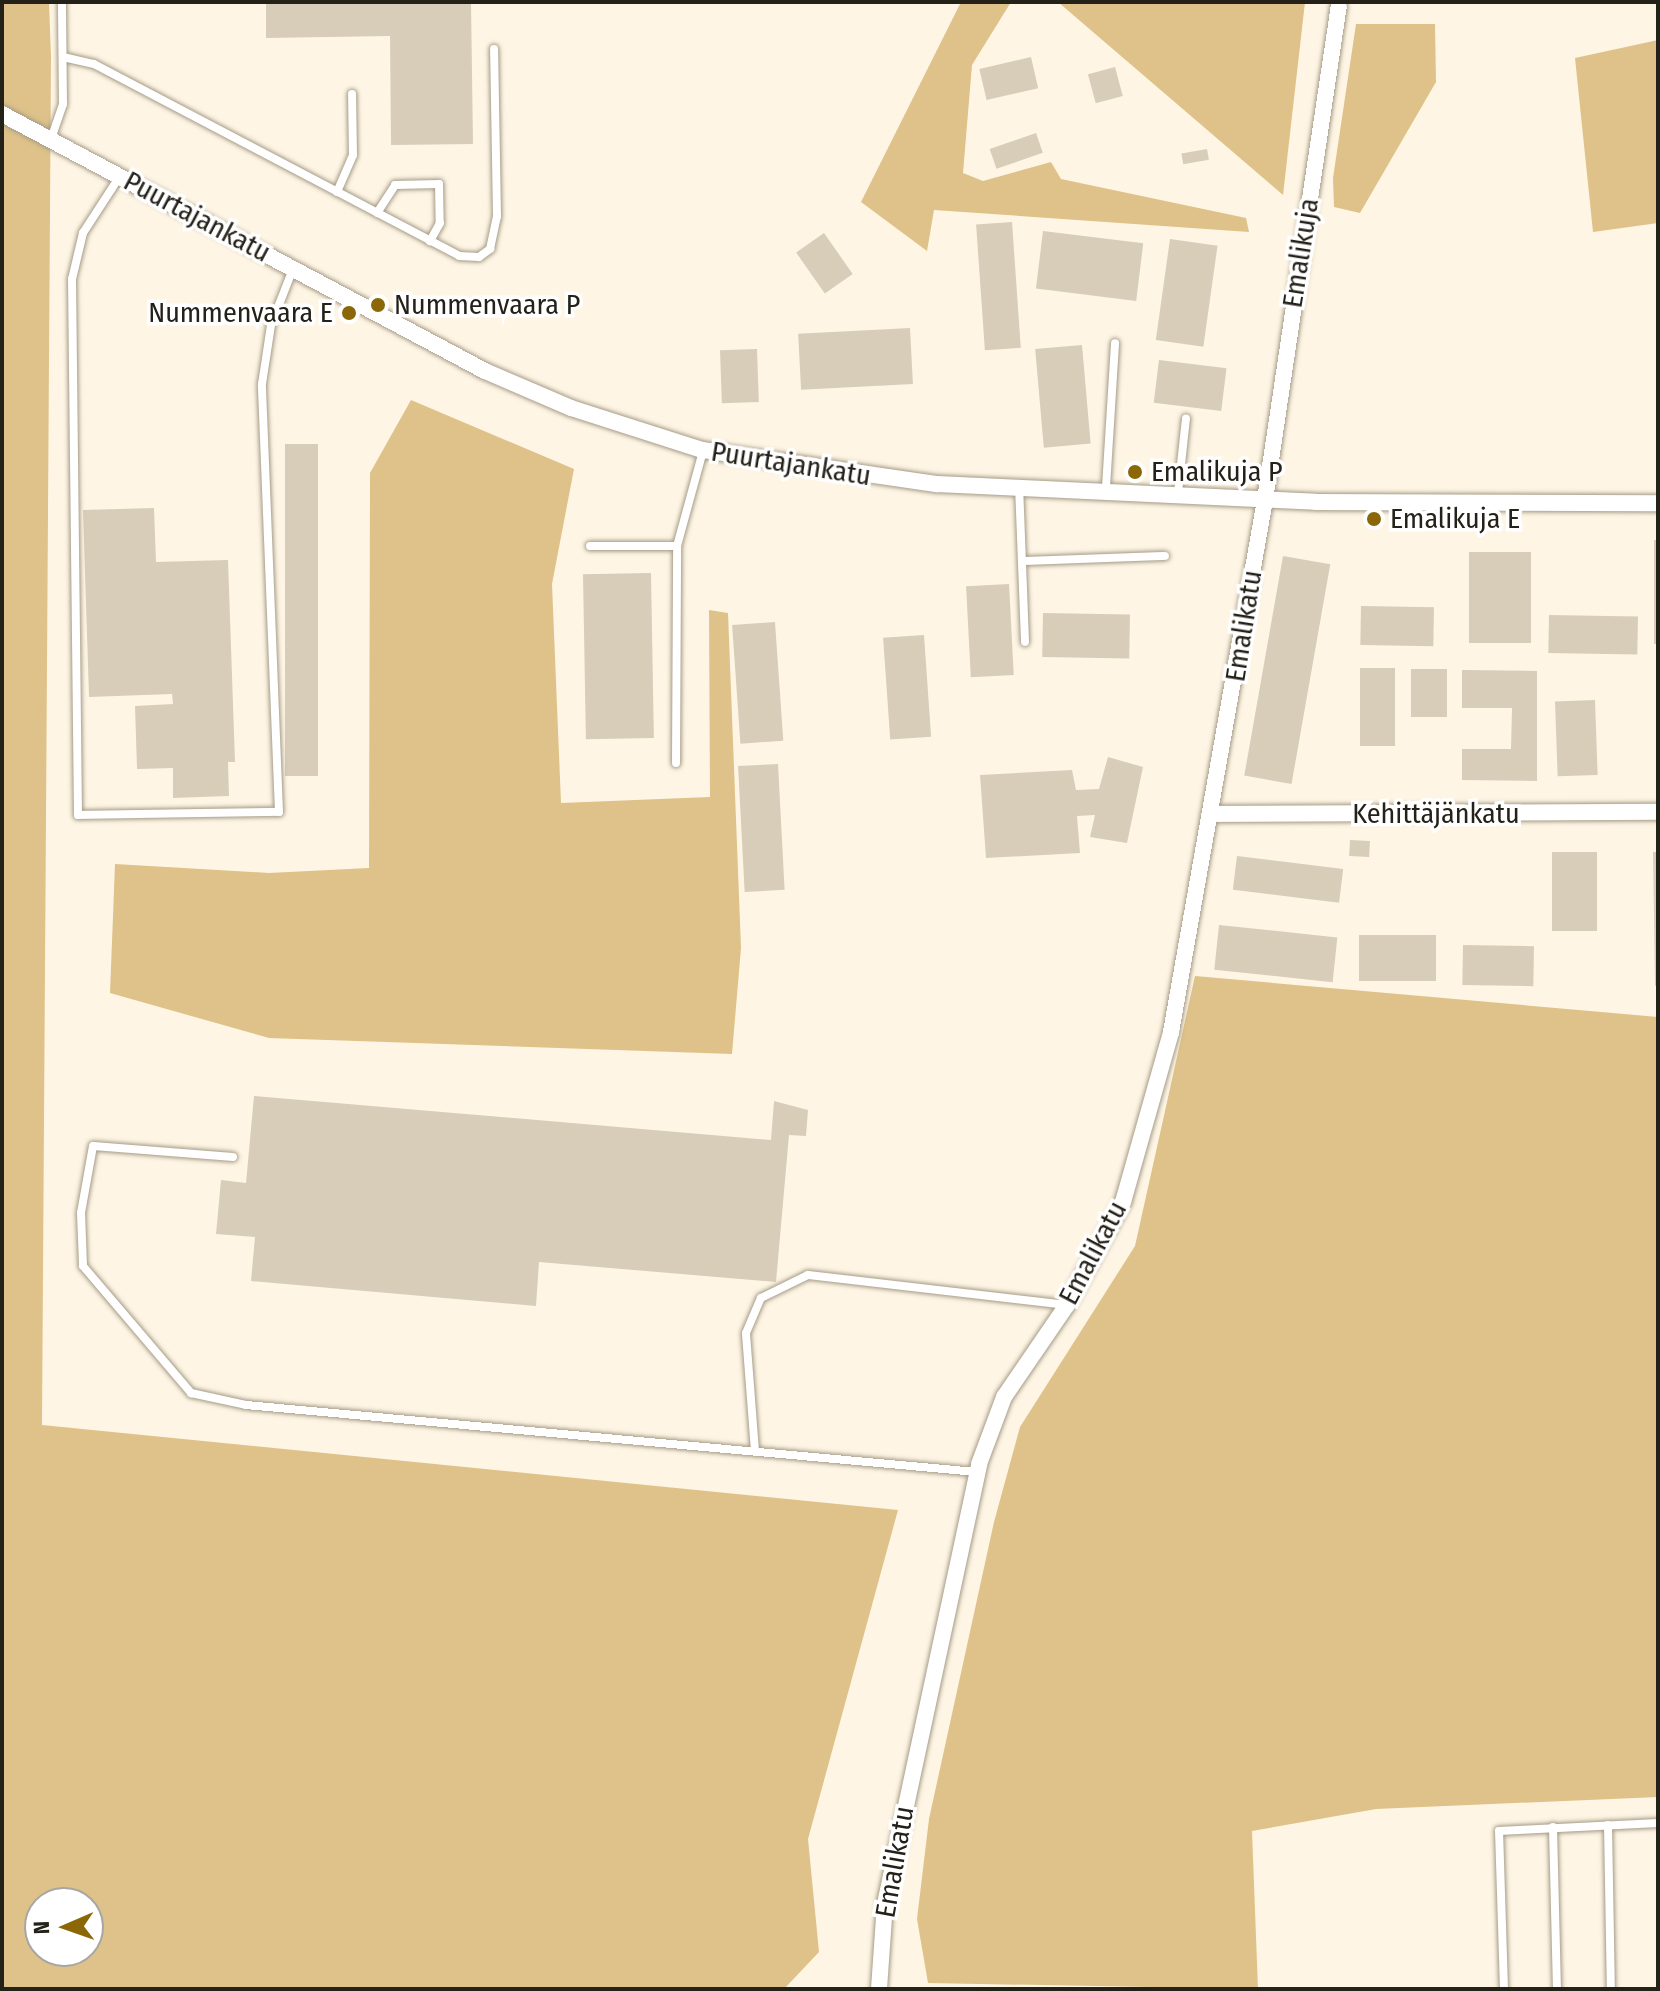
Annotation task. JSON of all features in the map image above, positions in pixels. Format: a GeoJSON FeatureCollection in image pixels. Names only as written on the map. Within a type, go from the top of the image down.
{"type":"FeatureCollection","features":[{"type":"Feature","properties":{"kind":"street","name":"Emalikuja"},"geometry":{"type":"LineString","coordinates":[[1265,500],[1339,7]]}},
{"type":"Feature","properties":{"kind":"street","name":"Puurtajankatu"},"geometry":{"type":"LineString","coordinates":[[2,114],[485,371],[612,423],[703,450],[853,477],[1106,487],[1265,500],[1658,503]]}},
{"type":"Feature","properties":{"kind":"street","name":"Emalikatu"},"geometry":{"type":"LineString","coordinates":[[879,1989],[885,1904],[977,1472],[1004,1397],[1067,1305],[1134,1167],[1171,1032],[1213,814],[1265,500]]}},
{"type":"Feature","properties":{"kind":"street","name":"Kehittäjänkatu"},"geometry":{"type":"LineString","coordinates":[[1213,814],[1658,812]]}},
{"type":"Feature","properties":{"kind":"lane"},"geometry":{"type":"LineString","coordinates":[[51,139],[63,104],[62,2]]}},
{"type":"Feature","properties":{"kind":"lane"},"geometry":{"type":"LineString","coordinates":[[63,57],[94,64],[430,241],[479,257],[495,237],[494,49]]}},
{"type":"Feature","properties":{"kind":"lane"},"geometry":{"type":"LineString","coordinates":[[337,192],[353,155],[352,94]]}},
{"type":"Feature","properties":{"kind":"lane"},"geometry":{"type":"LineString","coordinates":[[120,176],[83,233],[72,279],[78,815],[279,812],[262,384],[271,325],[293,269]]}},
{"type":"Feature","properties":{"kind":"lane"},"geometry":{"type":"LineString","coordinates":[[377,213],[395,185],[439,184],[440,223],[430,241]]}},
{"type":"Feature","properties":{"kind":"lane"},"geometry":{"type":"LineString","coordinates":[[1106,487],[1115,343]]}},
{"type":"Feature","properties":{"kind":"lane"},"geometry":{"type":"LineString","coordinates":[[1178,492],[1186,418]]}},
{"type":"Feature","properties":{"kind":"lane"},"geometry":{"type":"LineString","coordinates":[[676,763],[677,546],[703,450]]}},
{"type":"Feature","properties":{"kind":"lane"},"geometry":{"type":"LineString","coordinates":[[1019,485],[1025,642]]}},
{"type":"Feature","properties":{"kind":"lane"},"geometry":{"type":"LineString","coordinates":[[590,546],[677,546]]}},
{"type":"Feature","properties":{"kind":"lane"},"geometry":{"type":"LineString","coordinates":[[1022,561],[1165,556]]}},
{"type":"Feature","properties":{"kind":"lane"},"geometry":{"type":"LineString","coordinates":[[233,1157],[93,1146],[83,1200],[83,1266],[191,1393],[246,1405],[977,1472]]}},
{"type":"Feature","properties":{"kind":"lane"},"geometry":{"type":"LineString","coordinates":[[755,1451],[746,1333],[761,1298],[808,1275],[1067,1305]]}},
{"type":"Feature","properties":{"kind":"lane"},"geometry":{"type":"LineString","coordinates":[[1504,1989],[1499,1831],[1658,1823]]}},
{"type":"Feature","properties":{"kind":"lane"},"geometry":{"type":"LineString","coordinates":[[1608,1825],[1611,1989]]}},
{"type":"Feature","properties":{"kind":"lane"},"geometry":{"type":"LineString","coordinates":[[1553,1827],[1557,1989]]}},
{"type":"Feature","properties":{"kind":"shaded area"},"geometry":{"type":"Polygon","coordinates":[[[2,2],[49,2],[51,57],[42,1425],[898,1510],[808,1839],[819,1952],[784,1989],[2,1989],[2,2]]]}},
{"type":"Feature","properties":{"kind":"shaded area"},"geometry":{"type":"Polygon","coordinates":[[[961,2],[1011,2],[972,65],[963,173],[983,181],[1051,162],[1061,179],[1246,218],[1249,232],[934,210],[927,251],[861,202],[961,2]]]}},
{"type":"Feature","properties":{"kind":"shaded area"},"geometry":{"type":"Polygon","coordinates":[[[1058,2],[1305,2],[1283,195],[1058,2]]]}},
{"type":"Feature","properties":{"kind":"shaded area"},"geometry":{"type":"Polygon","coordinates":[[[1356,24],[1435,24],[1436,82],[1360,213],[1334,207],[1333,178],[1356,24]]]}},
{"type":"Feature","properties":{"kind":"shaded area"},"geometry":{"type":"Polygon","coordinates":[[[1658,40],[1658,223],[1593,232],[1575,58],[1658,40]]]}},
{"type":"Feature","properties":{"kind":"shaded area"},"geometry":{"type":"Polygon","coordinates":[[[411,400],[574,469],[552,584],[561,803],[710,797],[709,610],[728,613],[741,948],[732,1054],[269,1038],[110,993],[115,864],[269,873],[369,868],[370,473],[411,400]]]}},
{"type":"Feature","properties":{"kind":"shaded area"},"geometry":{"type":"Polygon","coordinates":[[[1195,976],[1658,1017],[1658,1797],[1376,1809],[1252,1831],[1258,1989],[928,1983],[917,1919],[929,1819],[994,1522],[1020,1427],[1135,1246],[1195,976]]]}},
{"type":"Feature","properties":{"kind":"building"},"geometry":{"type":"Polygon","coordinates":[[[266,2],[471,2],[473,144],[391,145],[390,36],[266,38],[266,2]]]}},
{"type":"Feature","properties":{"kind":"building"},"geometry":{"type":"Polygon","coordinates":[[[1031,57],[1038,88],[987,100],[979,69],[1031,57]]]}},
{"type":"Feature","properties":{"kind":"building"},"geometry":{"type":"Polygon","coordinates":[[[1115,67],[1123,96],[1096,103],[1088,74],[1115,67]]]}},
{"type":"Feature","properties":{"kind":"building"},"geometry":{"type":"Polygon","coordinates":[[[1036,133],[1043,153],[997,169],[990,149],[1036,133]]]}},
{"type":"Feature","properties":{"kind":"building"},"geometry":{"type":"Polygon","coordinates":[[[1207,149],[1209,160],[1183,164],[1181,154],[1207,149]]]}},
{"type":"Feature","properties":{"kind":"building"},"geometry":{"type":"Polygon","coordinates":[[[1012,222],[1021,348],[985,350],[976,225],[1012,222]]]}},
{"type":"Feature","properties":{"kind":"building"},"geometry":{"type":"Polygon","coordinates":[[[1043,231],[1143,243],[1136,301],[1036,289],[1043,231]]]}},
{"type":"Feature","properties":{"kind":"building"},"geometry":{"type":"Polygon","coordinates":[[[824,233],[853,274],[825,293],[796,253],[824,233]]]}},
{"type":"Feature","properties":{"kind":"building"},"geometry":{"type":"Polygon","coordinates":[[[1170,239],[1218,246],[1203,347],[1156,340],[1170,239]]]}},
{"type":"Feature","properties":{"kind":"building"},"geometry":{"type":"Polygon","coordinates":[[[910,328],[913,384],[801,390],[798,334],[910,328]]]}},
{"type":"Feature","properties":{"kind":"building"},"geometry":{"type":"Polygon","coordinates":[[[1082,345],[1091,444],[1044,448],[1035,349],[1082,345]]]}},
{"type":"Feature","properties":{"kind":"building"},"geometry":{"type":"Polygon","coordinates":[[[757,349],[759,402],[722,403],[720,350],[757,349]]]}},
{"type":"Feature","properties":{"kind":"building"},"geometry":{"type":"Polygon","coordinates":[[[1159,360],[1226,368],[1221,411],[1154,403],[1159,360]]]}},
{"type":"Feature","properties":{"kind":"building"},"geometry":{"type":"Polygon","coordinates":[[[285,444],[318,444],[318,776],[285,776],[285,444]]]}},
{"type":"Feature","properties":{"kind":"building"},"geometry":{"type":"Polygon","coordinates":[[[154,508],[156,562],[228,560],[235,762],[228,762],[229,796],[173,798],[173,768],[137,769],[135,706],[173,704],[172,694],[89,697],[83,510],[154,508]]]}},
{"type":"Feature","properties":{"kind":"building"},"geometry":{"type":"Polygon","coordinates":[[[1654,540],[1658,540],[1658,644],[1654,644],[1654,540]]]}},
{"type":"Feature","properties":{"kind":"building"},"geometry":{"type":"Polygon","coordinates":[[[1469,552],[1531,552],[1531,643],[1469,643],[1469,552]]]}},
{"type":"Feature","properties":{"kind":"building"},"geometry":{"type":"Polygon","coordinates":[[[1283,556],[1330,564],[1292,784],[1244,776],[1283,556]]]}},
{"type":"Feature","properties":{"kind":"building"},"geometry":{"type":"Polygon","coordinates":[[[651,573],[654,738],[586,739],[583,574],[651,573]]]}},
{"type":"Feature","properties":{"kind":"building"},"geometry":{"type":"Polygon","coordinates":[[[1009,584],[1014,675],[971,677],[966,586],[1009,584]]]}},
{"type":"Feature","properties":{"kind":"building"},"geometry":{"type":"Polygon","coordinates":[[[1361,606],[1434,607],[1433,646],[1360,645],[1361,606]]]}},
{"type":"Feature","properties":{"kind":"building"},"geometry":{"type":"Polygon","coordinates":[[[1043,613],[1130,615],[1129,659],[1042,657],[1043,613]]]}},
{"type":"Feature","properties":{"kind":"building"},"geometry":{"type":"Polygon","coordinates":[[[1549,615],[1638,617],[1637,655],[1548,653],[1549,615]]]}},
{"type":"Feature","properties":{"kind":"building"},"geometry":{"type":"Polygon","coordinates":[[[775,622],[783,741],[740,744],[732,625],[775,622]]]}},
{"type":"Feature","properties":{"kind":"building"},"geometry":{"type":"Polygon","coordinates":[[[924,635],[931,737],[890,740],[883,638],[924,635]]]}},
{"type":"Feature","properties":{"kind":"building"},"geometry":{"type":"Polygon","coordinates":[[[1360,668],[1395,668],[1395,746],[1360,746],[1360,668]]]}},
{"type":"Feature","properties":{"kind":"building"},"geometry":{"type":"Polygon","coordinates":[[[1411,669],[1447,669],[1447,717],[1411,717],[1411,669]]]}},
{"type":"Feature","properties":{"kind":"building"},"geometry":{"type":"Polygon","coordinates":[[[1462,670],[1537,671],[1537,781],[1462,780],[1462,749],[1511,749],[1512,708],[1462,708],[1462,670]]]}},
{"type":"Feature","properties":{"kind":"building"},"geometry":{"type":"Polygon","coordinates":[[[1595,700],[1598,775],[1558,776],[1555,701],[1595,700]]]}},
{"type":"Feature","properties":{"kind":"building"},"geometry":{"type":"Polygon","coordinates":[[[1108,757],[1143,767],[1127,843],[1090,837],[1095,815],[1077,816],[1080,853],[986,858],[980,775],[1072,770],[1076,790],[1099,789],[1108,757]]]}},
{"type":"Feature","properties":{"kind":"building"},"geometry":{"type":"Polygon","coordinates":[[[778,764],[785,890],[745,892],[738,766],[778,764]]]}},
{"type":"Feature","properties":{"kind":"building"},"geometry":{"type":"Polygon","coordinates":[[[1350,840],[1370,841],[1369,857],[1349,856],[1350,840]]]}},
{"type":"Feature","properties":{"kind":"building"},"geometry":{"type":"Polygon","coordinates":[[[1552,852],[1597,852],[1597,931],[1552,931],[1552,852]]]}},
{"type":"Feature","properties":{"kind":"building"},"geometry":{"type":"Polygon","coordinates":[[[1653,852],[1658,852],[1658,986],[1655,986],[1653,852]]]}},
{"type":"Feature","properties":{"kind":"building"},"geometry":{"type":"Polygon","coordinates":[[[1237,856],[1343,869],[1339,903],[1233,890],[1237,856]]]}},
{"type":"Feature","properties":{"kind":"building"},"geometry":{"type":"Polygon","coordinates":[[[1219,925],[1337,937],[1333,982],[1214,970],[1219,925]]]}},
{"type":"Feature","properties":{"kind":"building"},"geometry":{"type":"Polygon","coordinates":[[[1359,935],[1436,935],[1436,981],[1359,981],[1359,935]]]}},
{"type":"Feature","properties":{"kind":"building"},"geometry":{"type":"Polygon","coordinates":[[[1463,945],[1534,946],[1533,986],[1462,985],[1463,945]]]}},
{"type":"Feature","properties":{"kind":"building"},"geometry":{"type":"Polygon","coordinates":[[[254,1096],[771,1140],[774,1101],[808,1110],[806,1136],[789,1135],[776,1282],[539,1262],[536,1306],[251,1281],[255,1237],[216,1234],[221,1180],[246,1183],[254,1096]]]}},
{"type":"Feature","properties":{"kind":"place","name":"Nummenvaara P"},"geometry":{"type":"Point","coordinates":[378,305]}},
{"type":"Feature","properties":{"kind":"place","name":"Nummenvaara E"},"geometry":{"type":"Point","coordinates":[349,313]}},
{"type":"Feature","properties":{"kind":"place","name":"Emalikuja P"},"geometry":{"type":"Point","coordinates":[1135,472]}},
{"type":"Feature","properties":{"kind":"place","name":"Emalikuja E"},"geometry":{"type":"Point","coordinates":[1374,519]}}]}
